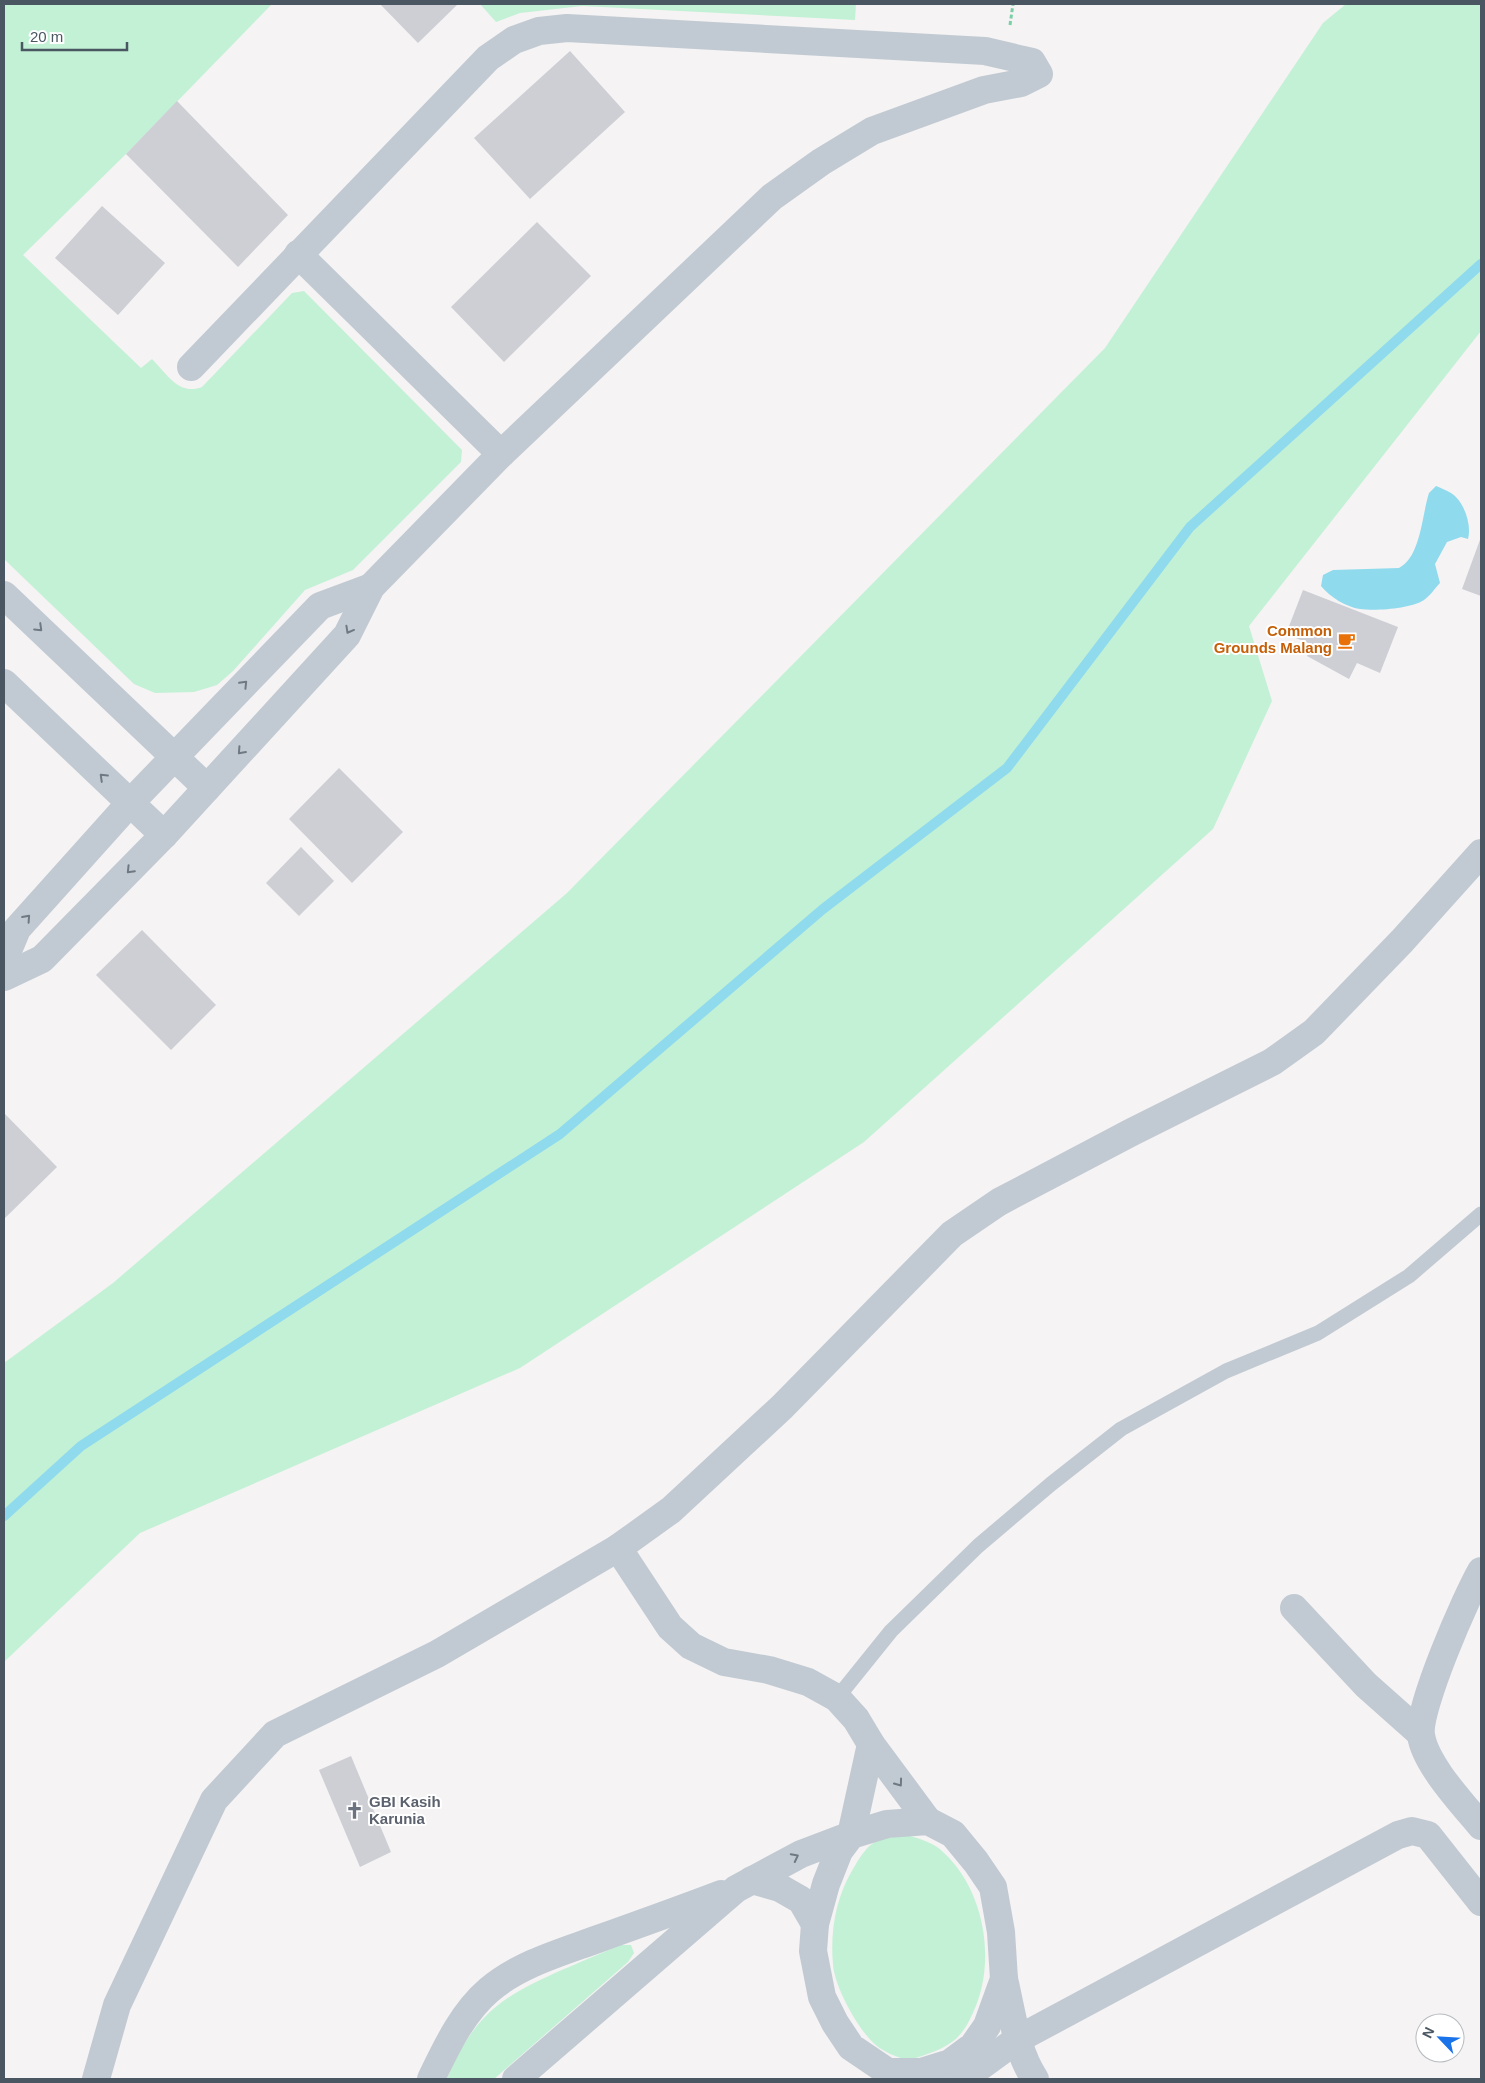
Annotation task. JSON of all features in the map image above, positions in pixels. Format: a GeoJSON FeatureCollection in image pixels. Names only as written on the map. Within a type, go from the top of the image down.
{"type":"FeatureCollection","features":[{"type":"Feature","properties":{"kind":"street"},"geometry":{"type":"LineString","coordinates":[[4,976],[42,959],[164,835],[347,635],[371,587],[501,454],[772,196],[821,162],[872,131],[984,90],[1021,83],[1039,74],[1032,62],[985,51],[567,28],[539,30],[514,40],[488,58],[191,367]]}},
{"type":"Feature","properties":{"kind":"street"},"geometry":{"type":"LineString","coordinates":[[298,254],[501,454]]}},
{"type":"Feature","properties":{"kind":"street"},"geometry":{"type":"LineString","coordinates":[[4,960],[17,929],[130,803],[320,606],[371,587]]}},
{"type":"Feature","properties":{"kind":"street"},"geometry":{"type":"LineString","coordinates":[[4,595],[207,788]]}},
{"type":"Feature","properties":{"kind":"street"},"geometry":{"type":"LineString","coordinates":[[4,683],[164,835]]}},
{"type":"Feature","properties":{"kind":"street"},"geometry":{"type":"LineString","coordinates":[[96,2079],[117,2005],[214,1800],[275,1734],[438,1654],[618,1548],[671,1510],[782,1407],[952,1234],[999,1202],[1279,1057],[1314,1032],[1402,941],[1481,853]]}},
{"type":"Feature","properties":{"kind":"street"},"geometry":{"type":"LineString","coordinates":[[618,1548],[670,1627],[691,1646],[724,1662],[769,1670],[808,1682],[837,1698],[856,1719],[871,1744],[928,1821],[953,1834],[976,1862],[993,1887],[1001,1932],[1004,1979],[1018,2039],[1032,2074]]}},
{"type":"Feature","properties":{"kind":"street"},"geometry":{"type":"LineString","coordinates":[[1481,1571],[1429,1692],[1420,1733],[1426,1752],[1455,1796],[1481,1826]]}},
{"type":"Feature","properties":{"kind":"street"},"geometry":{"type":"LineString","coordinates":[[1294,1608],[1366,1684],[1420,1733]]}},
{"type":"Feature","properties":{"kind":"street"},"geometry":{"type":"LineString","coordinates":[[871,1744],[850,1835],[839,1851],[826,1884],[815,1924],[813,1951],[822,1997],[830,2014],[851,2047],[889,2076],[921,2072],[957,2071],[986,2064],[1018,2039],[1398,1835],[1412,1831],[1428,1835],[1481,1902]]}},
{"type":"Feature","properties":{"kind":"street"},"geometry":{"type":"LineString","coordinates":[[431,2079],[448,2042],[474,2006],[489,1990],[515,1972],[563,1952],[744,1885],[801,1854],[850,1835],[887,1824],[928,1821]]}},
{"type":"Feature","properties":{"kind":"street"},"geometry":{"type":"LineString","coordinates":[[516,2079],[744,1885],[780,1888],[801,1900],[815,1924]]}},
{"type":"Feature","properties":{"kind":"street"},"geometry":{"type":"LineString","coordinates":[[957,2071],[987,2026],[1004,1979]]}},
{"type":"Feature","properties":{"kind":"street"},"geometry":{"type":"LineString","coordinates":[[986,2064],[1032,2074]]}},
{"type":"Feature","properties":{"kind":"lane"},"geometry":{"type":"LineString","coordinates":[[837,1698],[891,1631],[978,1546],[1051,1484],[1121,1429],[1226,1371],[1318,1333],[1409,1276],[1481,1214]]}},
{"type":"Feature","properties":{"kind":"green space"},"geometry":{"type":"Polygon","coordinates":[[[4,4],[272,4],[126,154],[23,255],[141,368],[152,359],[168,377],[187,389],[202,387],[292,293],[304,291],[462,450],[461,462],[353,570],[305,590],[233,671],[217,685],[194,692],[155,693],[134,684],[4,559],[4,4]]]}},
{"type":"Feature","properties":{"kind":"green space"},"geometry":{"type":"Polygon","coordinates":[[[480,4],[856,4],[855,20],[582,6],[520,13],[496,22],[480,4]]]}},
{"type":"Feature","properties":{"kind":"green space"},"geometry":{"type":"Polygon","coordinates":[[[1346,4],[1481,4],[1481,331],[1249,626],[1272,701],[1213,829],[864,1142],[520,1368],[140,1533],[4,1662],[4,1363],[113,1283],[567,893],[1105,348],[1323,23],[1346,4]]]}},
{"type":"Feature","properties":{"kind":"green space"},"geometry":{"type":"Polygon","coordinates":[[[907,1835],[927,1842],[940,1850],[957,1868],[968,1885],[982,1924],[985,1964],[977,2003],[960,2035],[940,2049],[914,2058],[904,2059],[880,2048],[855,2020],[834,1973],[832,1939],[842,1891],[866,1849],[877,1841],[907,1835]]]}},
{"type":"Feature","properties":{"kind":"green space"},"geometry":{"type":"Polygon","coordinates":[[[620,1945],[631,1945],[634,1953],[628,1962],[494,2079],[447,2079],[462,2047],[476,2027],[502,2002],[544,1978],[620,1945]]]}},
{"type":"Feature","properties":{"kind":"water"},"geometry":{"type":"Polygon","coordinates":[[[1436,486],[1451,493],[1460,502],[1468,520],[1469,533],[1468,539],[1461,537],[1447,542],[1435,564],[1440,583],[1426,598],[1418,603],[1402,607],[1375,610],[1360,609],[1339,601],[1321,586],[1323,575],[1333,570],[1399,568],[1406,562],[1412,555],[1420,534],[1429,493],[1436,486]]]}},
{"type":"Feature","properties":{"kind":"building"},"geometry":{"type":"Polygon","coordinates":[[[380,4],[458,4],[418,43],[380,4]]]}},
{"type":"Feature","properties":{"kind":"building"},"geometry":{"type":"Polygon","coordinates":[[[570,51],[625,112],[530,199],[474,138],[570,51]]]}},
{"type":"Feature","properties":{"kind":"building"},"geometry":{"type":"Polygon","coordinates":[[[177,101],[288,215],[238,267],[126,154],[177,101]]]}},
{"type":"Feature","properties":{"kind":"building"},"geometry":{"type":"Polygon","coordinates":[[[102,206],[165,263],[118,315],[55,258],[102,206]]]}},
{"type":"Feature","properties":{"kind":"building"},"geometry":{"type":"Polygon","coordinates":[[[537,222],[591,276],[504,362],[451,307],[537,222]]]}},
{"type":"Feature","properties":{"kind":"building"},"geometry":{"type":"Polygon","coordinates":[[[1481,537],[1481,596],[1462,589],[1481,537]]]}},
{"type":"Feature","properties":{"kind":"building","name":"Common Grounds Malang"},"geometry":{"type":"Polygon","coordinates":[[[1303,590],[1398,627],[1380,673],[1357,663],[1349,679],[1307,656],[1313,645],[1286,634],[1303,590]]]}},
{"type":"Feature","properties":{"kind":"building"},"geometry":{"type":"Polygon","coordinates":[[[339,768],[403,832],[352,883],[289,819],[339,768]]]}},
{"type":"Feature","properties":{"kind":"building"},"geometry":{"type":"Polygon","coordinates":[[[301,847],[334,881],[299,916],[266,883],[301,847]]]}},
{"type":"Feature","properties":{"kind":"building"},"geometry":{"type":"Polygon","coordinates":[[[142,930],[216,1005],[171,1050],[96,975],[142,930]]]}},
{"type":"Feature","properties":{"kind":"building"},"geometry":{"type":"Polygon","coordinates":[[[4,1113],[57,1167],[5,1218],[4,1216],[4,1113]]]}},
{"type":"Feature","properties":{"kind":"building","name":"GBI Kasih Karunia"},"geometry":{"type":"Polygon","coordinates":[[[351,1756],[391,1852],[360,1867],[319,1770],[351,1756]]]}},
{"type":"Feature","properties":{"kind":"waterway"},"geometry":{"type":"LineString","coordinates":[[4,1516],[81,1446],[560,1134],[823,909],[1007,768],[1190,527],[1481,264]]}},
{"type":"Feature","properties":{"kind":"place","name":"Common Grounds Malang"},"geometry":{"type":"Point","coordinates":[1346,640]}},
{"type":"Feature","properties":{"kind":"place","name":"GBI Kasih Karunia"},"geometry":{"type":"Point","coordinates":[355,1811]}}]}
